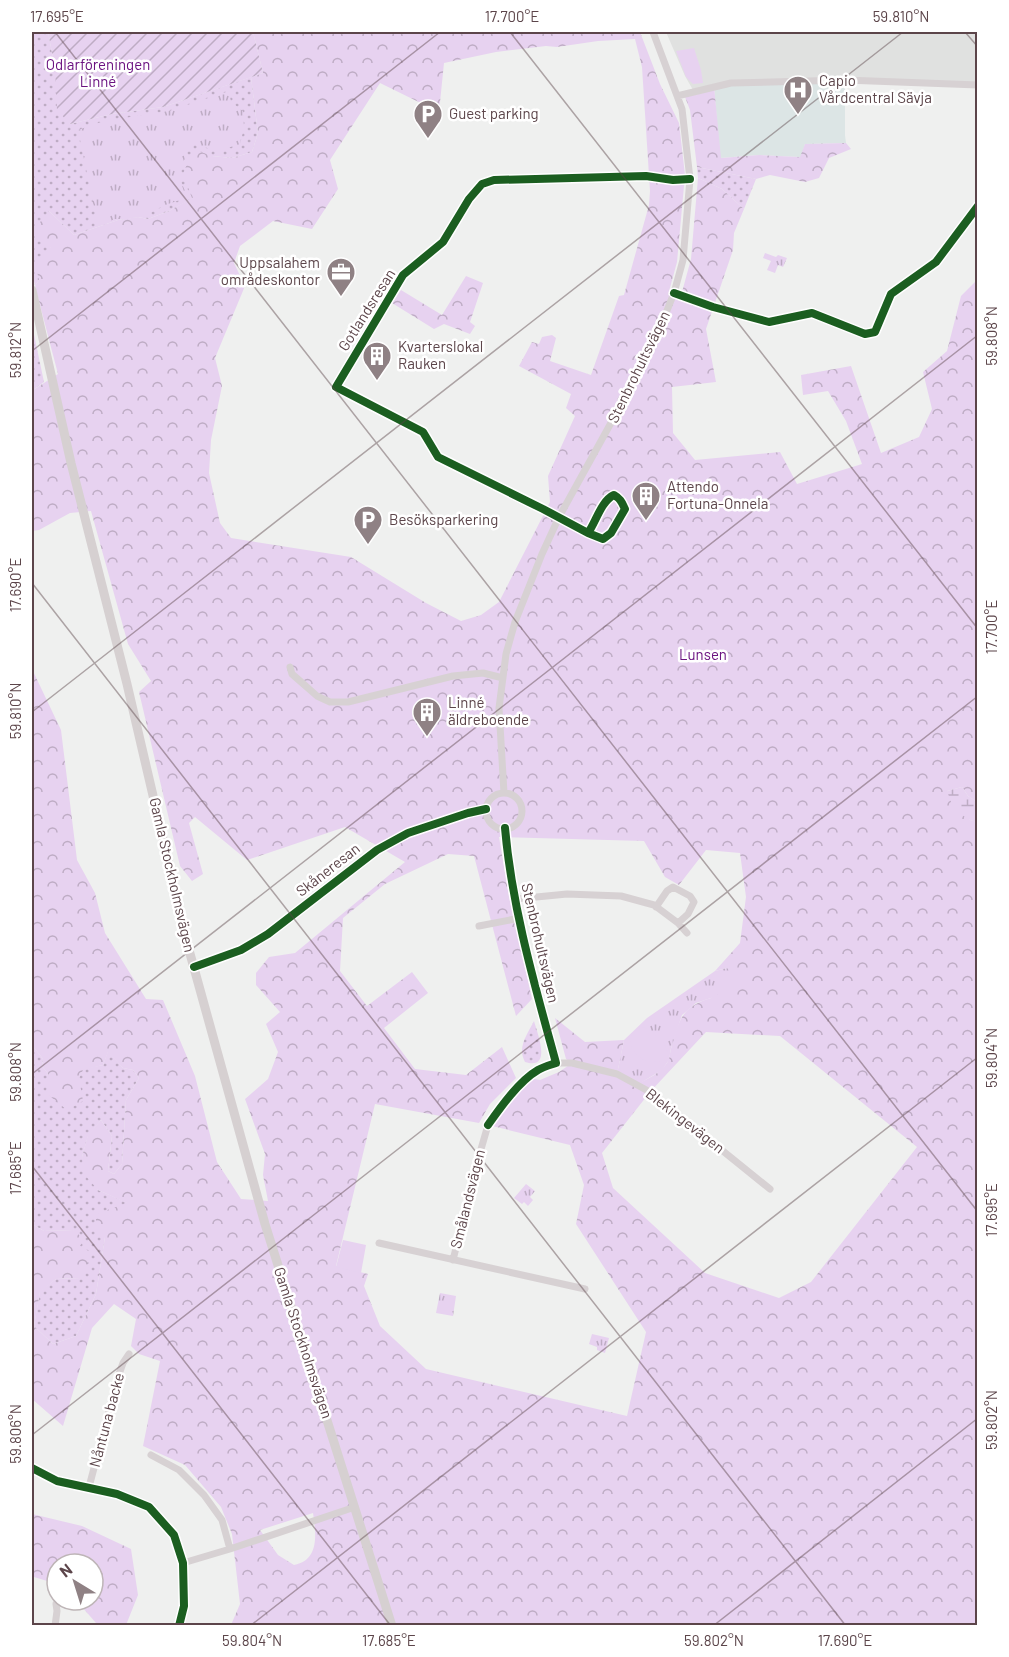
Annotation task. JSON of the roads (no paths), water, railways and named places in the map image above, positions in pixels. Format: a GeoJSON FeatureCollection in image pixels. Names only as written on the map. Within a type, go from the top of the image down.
{"type":"FeatureCollection","features":[{"type":"Feature","properties":{"kind":"main road","name":"Gamla Stockholmsvägen"},"geometry":{"type":"LineString","coordinates":[[32,290],[71,464],[127,684],[189,950],[265,1224],[392,1626]]}},
{"type":"Feature","properties":{"kind":"street","name":"Stenbrohultsvägen"},"geometry":{"type":"LineString","coordinates":[[504,793],[499,708],[506,654],[515,622],[559,518],[638,374],[674,293],[683,260],[690,179],[682,109],[653,32]]}},
{"type":"Feature","properties":{"kind":"street"},"geometry":{"type":"LineString","coordinates":[[677,96],[731,83],[845,80],[978,85]]}},
{"type":"Feature","properties":{"kind":"street","name":"Gotlandsresan"},"geometry":{"type":"LineString","coordinates":[[559,518],[438,457],[423,432],[336,387],[403,274],[443,242],[469,199],[482,184],[494,180],[646,176],[673,180],[690,179]]}},
{"type":"Feature","properties":{"kind":"street"},"geometry":{"type":"LineString","coordinates":[[674,293],[713,307],[769,322],[812,313],[865,334],[875,332],[891,294],[936,262],[978,206]]}},
{"type":"Feature","properties":{"kind":"street"},"geometry":{"type":"LineString","coordinates":[[559,518],[588,533],[603,538],[611,533],[625,509],[618,498],[614,495],[607,499],[588,533]]}},
{"type":"Feature","properties":{"kind":"street"},"geometry":{"type":"LineString","coordinates":[[290,667],[292,674],[317,696],[330,702],[348,702],[453,676],[483,673],[503,678]]}},
{"type":"Feature","properties":{"kind":"street"},"geometry":{"type":"LineString","coordinates":[[504,793],[511,794],[521,803],[520,819],[510,828],[497,828],[490,823],[486,809],[492,797],[504,793]]}},
{"type":"Feature","properties":{"kind":"street","name":"Skåneresan"},"geometry":{"type":"LineString","coordinates":[[194,967],[242,950],[268,934],[377,849],[408,833],[486,809]]}},
{"type":"Feature","properties":{"kind":"street","name":"Stenbrohultsvägen"},"geometry":{"type":"LineString","coordinates":[[505,828],[520,918],[556,1063]]}},
{"type":"Feature","properties":{"kind":"street"},"geometry":{"type":"LineString","coordinates":[[656,907],[667,891],[673,887],[690,896],[694,902],[688,914],[678,923]]}},
{"type":"Feature","properties":{"kind":"street","name":"Stenbrohultsvägen"},"geometry":{"type":"LineString","coordinates":[[516,899],[567,894],[621,896],[656,907],[678,923],[687,933]]}},
{"type":"Feature","properties":{"kind":"street","name":"Stenbrohultsvägen"},"geometry":{"type":"LineString","coordinates":[[479,926],[520,918]]}},
{"type":"Feature","properties":{"kind":"street","name":"Blekingevägen"},"geometry":{"type":"LineString","coordinates":[[556,1063],[573,1063],[617,1074],[650,1092],[770,1189]]}},
{"type":"Feature","properties":{"kind":"street","name":"Smålandsvägen"},"geometry":{"type":"LineString","coordinates":[[453,1260],[486,1130],[499,1108],[528,1078],[537,1071],[556,1063]]}},
{"type":"Feature","properties":{"kind":"street","name":"Smålandsvägen"},"geometry":{"type":"LineString","coordinates":[[379,1243],[585,1289]]}},
{"type":"Feature","properties":{"kind":"street","name":"Nåntuna backe"},"geometry":{"type":"LineString","coordinates":[[89,1487],[118,1377],[129,1354]]}},
{"type":"Feature","properties":{"kind":"street"},"geometry":{"type":"LineString","coordinates":[[151,1455],[179,1470],[204,1495],[222,1520],[230,1549]]}},
{"type":"Feature","properties":{"kind":"street","name":"Nåntuna backe"},"geometry":{"type":"LineString","coordinates":[[32,1468],[57,1481],[117,1494],[149,1508],[174,1535],[183,1563],[184,1606],[179,1626]]}},
{"type":"Feature","properties":{"kind":"street"},"geometry":{"type":"LineString","coordinates":[[183,1563],[355,1507]]}},
{"type":"Feature","properties":{"kind":"place","name":"Capio Vårdcentral Sävja"},"geometry":{"type":"Point","coordinates":[798,116]}},
{"type":"Feature","properties":{"kind":"place","name":"Guest parking"},"geometry":{"type":"Point","coordinates":[428,140]}},
{"type":"Feature","properties":{"kind":"place","name":"Uppsalahem områdeskontor"},"geometry":{"type":"Point","coordinates":[341,298]}},
{"type":"Feature","properties":{"kind":"place","name":"Kvarterslokal Rauken"},"geometry":{"type":"Point","coordinates":[377,382]}},
{"type":"Feature","properties":{"kind":"place","name":"Attendo Fortuna-Onnela"},"geometry":{"type":"Point","coordinates":[646,522]}},
{"type":"Feature","properties":{"kind":"place","name":"Besöksparkering"},"geometry":{"type":"Point","coordinates":[368,546]}},
{"type":"Feature","properties":{"kind":"place","name":"Linné äldreboende"},"geometry":{"type":"Point","coordinates":[427,738]}},
{"type":"Feature","properties":{"kind":"park label","name":"Odlarföreningen Linné"},"geometry":{"type":"Point","coordinates":[98,74]}},
{"type":"Feature","properties":{"kind":"park label","name":"Lunsen"},"geometry":{"type":"Point","coordinates":[703,655]}}]}
